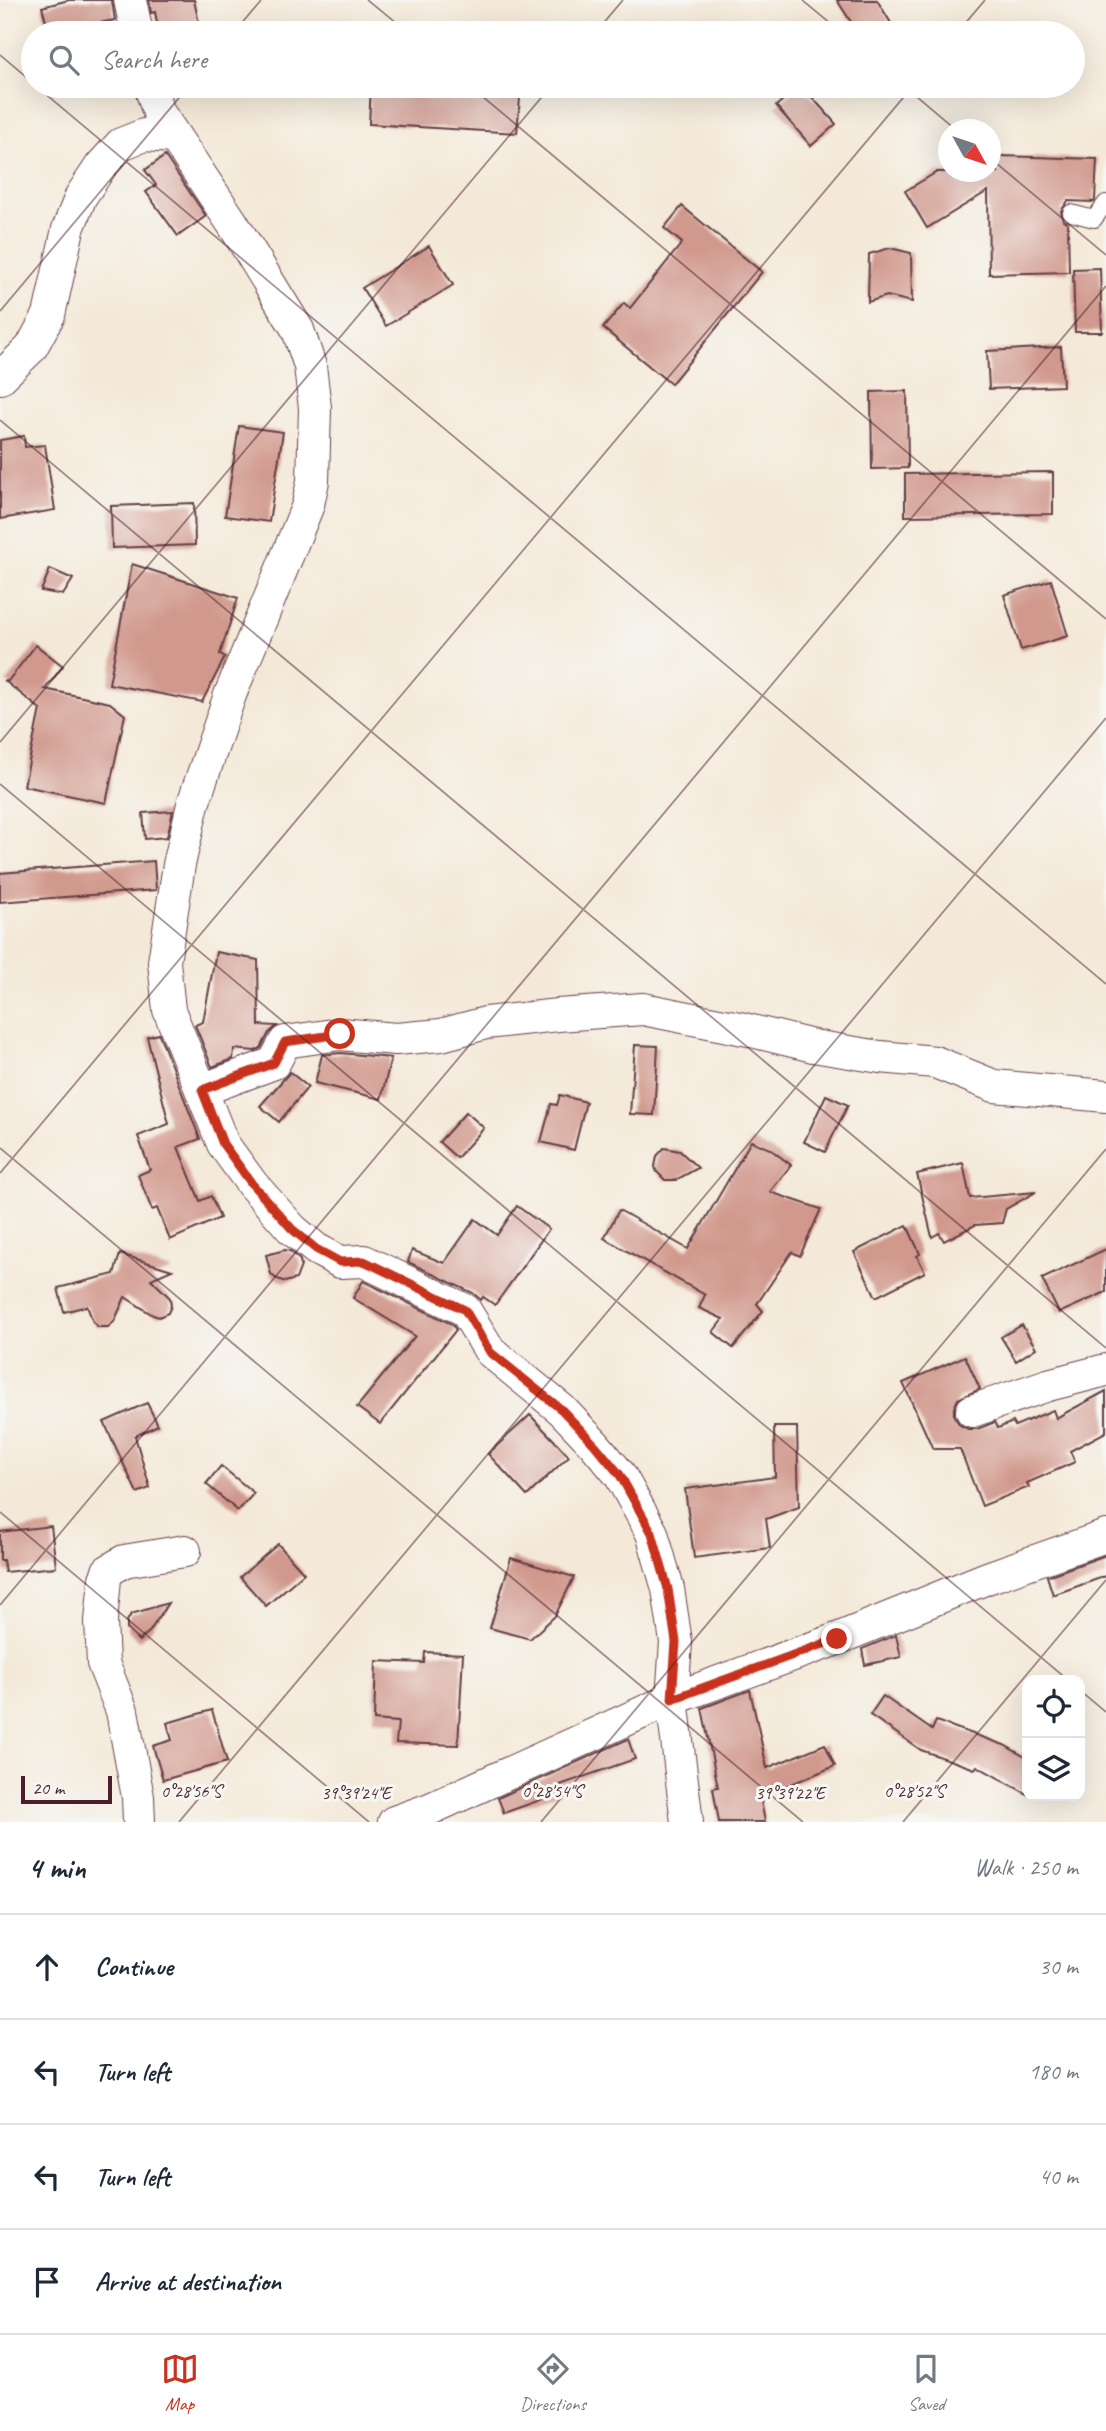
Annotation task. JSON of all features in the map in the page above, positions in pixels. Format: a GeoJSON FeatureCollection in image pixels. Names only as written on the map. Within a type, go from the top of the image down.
{"type":"FeatureCollection","features":[{"type":"Feature","properties":{"kind":"street"},"geometry":{"type":"LineString","coordinates":[[130,0],[134,21]]}},
{"type":"Feature","properties":{"kind":"street"},"geometry":{"type":"LineString","coordinates":[[154,98],[159,113],[233,223],[299,330],[310,366],[315,408],[313,481],[308,505],[230,695],[185,841],[164,962],[169,1010],[223,1144],[252,1184],[292,1229],[316,1249],[340,1262],[364,1261],[465,1310],[490,1352],[562,1410],[620,1475],[652,1533],[668,1589],[676,1642],[672,1699],[687,1822]]}},
{"type":"Feature","properties":{"kind":"street"},"geometry":{"type":"LineString","coordinates":[[0,378],[31,348],[49,315],[68,229],[81,196],[101,166],[121,145],[144,135],[174,137]]}},
{"type":"Feature","properties":{"kind":"street"},"geometry":{"type":"LineString","coordinates":[[202,1090],[274,1063],[285,1042],[340,1034],[396,1039],[441,1035],[486,1023],[643,1009],[744,1028],[813,1046],[880,1057],[935,1062],[993,1086],[1106,1096]]}},
{"type":"Feature","properties":{"kind":"street"},"geometry":{"type":"LineString","coordinates":[[972,1411],[1048,1385],[1106,1370]]}},
{"type":"Feature","properties":{"kind":"street"},"geometry":{"type":"LineString","coordinates":[[394,1822],[430,1809],[672,1699],[837,1639],[987,1577],[1106,1536]]}},
{"type":"Feature","properties":{"kind":"street"},"geometry":{"type":"LineString","coordinates":[[139,1822],[138,1797],[122,1711],[103,1663],[101,1621],[104,1579],[108,1571],[124,1561],[185,1551]]}},
{"type":"Feature","properties":{"kind":"lane"},"geometry":{"type":"LineString","coordinates":[[1071,213],[1094,219],[1106,203]]}},
{"type":"Feature","properties":{"kind":"building"},"geometry":{"type":"Polygon","coordinates":[[[69,0],[112,0],[115,20],[46,21],[42,7],[69,0]]]}},
{"type":"Feature","properties":{"kind":"building"},"geometry":{"type":"Polygon","coordinates":[[[149,0],[194,0],[198,21],[157,21],[155,12],[151,13],[149,0]]]}},
{"type":"Feature","properties":{"kind":"building"},"geometry":{"type":"Polygon","coordinates":[[[837,0],[877,0],[890,21],[850,21],[837,0]]]}},
{"type":"Feature","properties":{"kind":"building"},"geometry":{"type":"Polygon","coordinates":[[[370,98],[520,98],[517,133],[369,124],[370,98]]]}},
{"type":"Feature","properties":{"kind":"building"},"geometry":{"type":"Polygon","coordinates":[[[785,98],[813,98],[836,124],[811,146],[776,106],[785,98]]]}},
{"type":"Feature","properties":{"kind":"building"},"geometry":{"type":"Polygon","coordinates":[[[165,156],[206,216],[178,236],[146,192],[156,185],[145,170],[165,156]]]}},
{"type":"Feature","properties":{"kind":"building"},"geometry":{"type":"Polygon","coordinates":[[[1001,156],[1097,159],[1094,202],[1068,201],[1061,211],[1063,220],[1068,223],[1069,272],[989,274],[988,191],[927,228],[905,191],[937,172],[938,182],[1001,182],[1001,156]]]}},
{"type":"Feature","properties":{"kind":"building"},"geometry":{"type":"Polygon","coordinates":[[[682,206],[762,272],[671,384],[603,328],[624,303],[630,308],[682,243],[664,228],[682,206]]]}},
{"type":"Feature","properties":{"kind":"building"},"geometry":{"type":"Polygon","coordinates":[[[429,246],[453,285],[386,326],[362,288],[429,246]]]}},
{"type":"Feature","properties":{"kind":"building"},"geometry":{"type":"Polygon","coordinates":[[[890,248],[911,253],[912,302],[887,296],[868,302],[869,254],[890,248]]]}},
{"type":"Feature","properties":{"kind":"building"},"geometry":{"type":"Polygon","coordinates":[[[1100,268],[1102,332],[1075,332],[1073,269],[1100,268]]]}},
{"type":"Feature","properties":{"kind":"building"},"geometry":{"type":"Polygon","coordinates":[[[1061,347],[1063,386],[989,389],[987,351],[1061,347]]]}},
{"type":"Feature","properties":{"kind":"building"},"geometry":{"type":"Polygon","coordinates":[[[907,391],[908,468],[872,469],[871,392],[907,391]]]}},
{"type":"Feature","properties":{"kind":"building"},"geometry":{"type":"Polygon","coordinates":[[[239,426],[283,432],[269,522],[225,516],[239,426]]]}},
{"type":"Feature","properties":{"kind":"building"},"geometry":{"type":"Polygon","coordinates":[[[24,436],[25,447],[45,445],[55,510],[0,519],[0,440],[24,436]]]}},
{"type":"Feature","properties":{"kind":"building"},"geometry":{"type":"Polygon","coordinates":[[[1053,472],[1053,514],[905,516],[905,474],[1053,472]]]}},
{"type":"Feature","properties":{"kind":"building"},"geometry":{"type":"Polygon","coordinates":[[[194,503],[195,545],[112,548],[111,506],[194,503]]]}},
{"type":"Feature","properties":{"kind":"building"},"geometry":{"type":"Polygon","coordinates":[[[132,564],[238,598],[220,654],[225,657],[202,702],[109,684],[132,564]]]}},
{"type":"Feature","properties":{"kind":"building"},"geometry":{"type":"Polygon","coordinates":[[[50,569],[73,579],[63,595],[41,591],[50,569]]]}},
{"type":"Feature","properties":{"kind":"building"},"geometry":{"type":"Polygon","coordinates":[[[1051,580],[1068,636],[1021,650],[1004,595],[1051,580]]]}},
{"type":"Feature","properties":{"kind":"building"},"geometry":{"type":"Polygon","coordinates":[[[36,645],[63,666],[45,689],[110,703],[125,715],[106,803],[24,786],[40,709],[5,681],[8,681],[36,645]]]}},
{"type":"Feature","properties":{"kind":"building"},"geometry":{"type":"Polygon","coordinates":[[[173,811],[167,837],[145,839],[143,813],[173,811]]]}},
{"type":"Feature","properties":{"kind":"building"},"geometry":{"type":"Polygon","coordinates":[[[154,861],[156,890],[0,902],[0,873],[154,861]]]}},
{"type":"Feature","properties":{"kind":"building"},"geometry":{"type":"Polygon","coordinates":[[[216,952],[258,960],[259,1025],[277,1026],[269,1033],[261,1048],[255,1051],[234,1049],[233,1059],[212,1067],[195,1025],[203,1022],[216,952]]]}},
{"type":"Feature","properties":{"kind":"building"},"geometry":{"type":"Polygon","coordinates":[[[159,1034],[200,1139],[178,1147],[200,1201],[211,1196],[220,1218],[170,1240],[157,1208],[152,1210],[138,1175],[150,1170],[138,1136],[169,1124],[147,1037],[159,1034]]]}},
{"type":"Feature","properties":{"kind":"building"},"geometry":{"type":"Polygon","coordinates":[[[635,1045],[658,1046],[654,1115],[630,1114],[635,1045]]]}},
{"type":"Feature","properties":{"kind":"building"},"geometry":{"type":"Polygon","coordinates":[[[341,1053],[391,1058],[381,1099],[315,1083],[322,1055],[341,1053]]]}},
{"type":"Feature","properties":{"kind":"building"},"geometry":{"type":"Polygon","coordinates":[[[290,1072],[308,1087],[279,1122],[260,1106],[290,1072]]]}},
{"type":"Feature","properties":{"kind":"building"},"geometry":{"type":"Polygon","coordinates":[[[560,1095],[586,1102],[574,1150],[541,1142],[551,1104],[557,1105],[560,1095]]]}},
{"type":"Feature","properties":{"kind":"building"},"geometry":{"type":"Polygon","coordinates":[[[826,1095],[848,1105],[825,1152],[804,1142],[826,1095]]]}},
{"type":"Feature","properties":{"kind":"building"},"geometry":{"type":"Polygon","coordinates":[[[466,1112],[484,1128],[457,1158],[439,1142],[466,1112]]]}},
{"type":"Feature","properties":{"kind":"building"},"geometry":{"type":"Polygon","coordinates":[[[751,1141],[770,1149],[791,1165],[770,1192],[821,1209],[800,1256],[792,1252],[757,1304],[763,1311],[733,1348],[713,1332],[723,1319],[699,1308],[705,1295],[604,1238],[619,1210],[688,1249],[751,1141]]]}},
{"type":"Feature","properties":{"kind":"building"},"geometry":{"type":"Polygon","coordinates":[[[664,1148],[680,1151],[698,1168],[676,1180],[665,1180],[655,1167],[657,1156],[664,1148]]]}},
{"type":"Feature","properties":{"kind":"building"},"geometry":{"type":"Polygon","coordinates":[[[963,1163],[970,1198],[1036,1192],[1006,1209],[1002,1223],[975,1225],[944,1241],[939,1233],[932,1237],[917,1174],[963,1163]]]}},
{"type":"Feature","properties":{"kind":"building"},"geometry":{"type":"Polygon","coordinates":[[[517,1206],[549,1229],[495,1305],[408,1262],[412,1250],[444,1263],[475,1219],[497,1235],[517,1206]]]}},
{"type":"Feature","properties":{"kind":"building"},"geometry":{"type":"Polygon","coordinates":[[[907,1225],[925,1272],[876,1297],[854,1252],[907,1225]]]}},
{"type":"Feature","properties":{"kind":"building"},"geometry":{"type":"Polygon","coordinates":[[[1106,1249],[1106,1292],[1059,1313],[1042,1279],[1106,1249]]]}},
{"type":"Feature","properties":{"kind":"building"},"geometry":{"type":"Polygon","coordinates":[[[285,1250],[300,1260],[301,1266],[296,1279],[285,1282],[271,1274],[266,1255],[285,1250]]]}},
{"type":"Feature","properties":{"kind":"building"},"geometry":{"type":"Polygon","coordinates":[[[120,1254],[172,1270],[151,1279],[170,1298],[168,1313],[159,1317],[153,1315],[125,1297],[114,1322],[108,1327],[98,1327],[93,1322],[87,1306],[64,1312],[58,1288],[114,1274],[120,1254]]]}},
{"type":"Feature","properties":{"kind":"building"},"geometry":{"type":"Polygon","coordinates":[[[363,1281],[452,1324],[456,1330],[380,1424],[357,1407],[415,1336],[353,1298],[363,1281]]]}},
{"type":"Feature","properties":{"kind":"building"},"geometry":{"type":"Polygon","coordinates":[[[1022,1325],[1036,1348],[1016,1361],[1001,1337],[1022,1325]]]}},
{"type":"Feature","properties":{"kind":"building"},"geometry":{"type":"Polygon","coordinates":[[[965,1356],[980,1389],[958,1399],[954,1416],[960,1425],[977,1429],[995,1422],[998,1428],[1013,1422],[1015,1426],[1053,1410],[1056,1418],[1106,1391],[1106,1432],[1070,1451],[1075,1462],[1027,1483],[1029,1487],[982,1506],[960,1449],[933,1449],[903,1383],[965,1356]]]}},
{"type":"Feature","properties":{"kind":"building"},"geometry":{"type":"Polygon","coordinates":[[[147,1403],[158,1425],[135,1436],[150,1488],[137,1493],[104,1422],[147,1403]]]}},
{"type":"Feature","properties":{"kind":"building"},"geometry":{"type":"Polygon","coordinates":[[[530,1415],[569,1456],[527,1496],[488,1454],[530,1415]]]}},
{"type":"Feature","properties":{"kind":"building"},"geometry":{"type":"Polygon","coordinates":[[[774,1427],[797,1427],[799,1507],[766,1519],[770,1548],[694,1558],[685,1489],[775,1477],[774,1427]]]}},
{"type":"Feature","properties":{"kind":"building"},"geometry":{"type":"Polygon","coordinates":[[[221,1466],[254,1493],[238,1511],[206,1484],[221,1466]]]}},
{"type":"Feature","properties":{"kind":"building"},"geometry":{"type":"Polygon","coordinates":[[[51,1526],[56,1567],[5,1572],[3,1560],[0,1560],[0,1532],[51,1526]]]}},
{"type":"Feature","properties":{"kind":"building"},"geometry":{"type":"Polygon","coordinates":[[[278,1544],[304,1573],[266,1606],[240,1577],[278,1544]]]}},
{"type":"Feature","properties":{"kind":"building"},"geometry":{"type":"Polygon","coordinates":[[[1106,1555],[1106,1576],[1053,1595],[1047,1576],[1106,1555]]]}},
{"type":"Feature","properties":{"kind":"building"},"geometry":{"type":"Polygon","coordinates":[[[511,1558],[574,1577],[555,1616],[530,1639],[490,1628],[511,1558]]]}},
{"type":"Feature","properties":{"kind":"building"},"geometry":{"type":"Polygon","coordinates":[[[168,1603],[150,1631],[139,1641],[127,1629],[131,1614],[168,1603]]]}},
{"type":"Feature","properties":{"kind":"building"},"geometry":{"type":"Polygon","coordinates":[[[896,1635],[901,1657],[865,1665],[862,1649],[896,1635]]]}},
{"type":"Feature","properties":{"kind":"building"},"geometry":{"type":"Polygon","coordinates":[[[425,1652],[463,1654],[458,1745],[396,1743],[398,1722],[374,1720],[376,1661],[424,1663],[425,1652]]]}},
{"type":"Feature","properties":{"kind":"building"},"geometry":{"type":"Polygon","coordinates":[[[750,1690],[767,1768],[825,1744],[835,1766],[789,1785],[759,1790],[765,1822],[719,1822],[713,1788],[718,1787],[702,1708],[750,1690]]]}},
{"type":"Feature","properties":{"kind":"building"},"geometry":{"type":"Polygon","coordinates":[[[883,1696],[932,1730],[936,1721],[1004,1745],[1022,1755],[1022,1791],[977,1766],[975,1769],[921,1750],[870,1715],[883,1696]]]}},
{"type":"Feature","properties":{"kind":"building"},"geometry":{"type":"Polygon","coordinates":[[[212,1710],[227,1762],[163,1780],[153,1746],[172,1740],[167,1723],[212,1710]]]}},
{"type":"Feature","properties":{"kind":"building"},"geometry":{"type":"Polygon","coordinates":[[[628,1739],[635,1759],[557,1786],[560,1793],[504,1813],[498,1798],[628,1739]]]}},
{"type":"Feature","properties":{"kind":"route"},"geometry":{"type":"LineString","coordinates":[[340,1034],[285,1042],[274,1063],[202,1090],[223,1144],[252,1184],[292,1229],[316,1249],[340,1262],[364,1261],[386,1270],[465,1310],[490,1352],[562,1410],[620,1475],[652,1533],[668,1589],[676,1642],[672,1699],[837,1639]]}}]}
